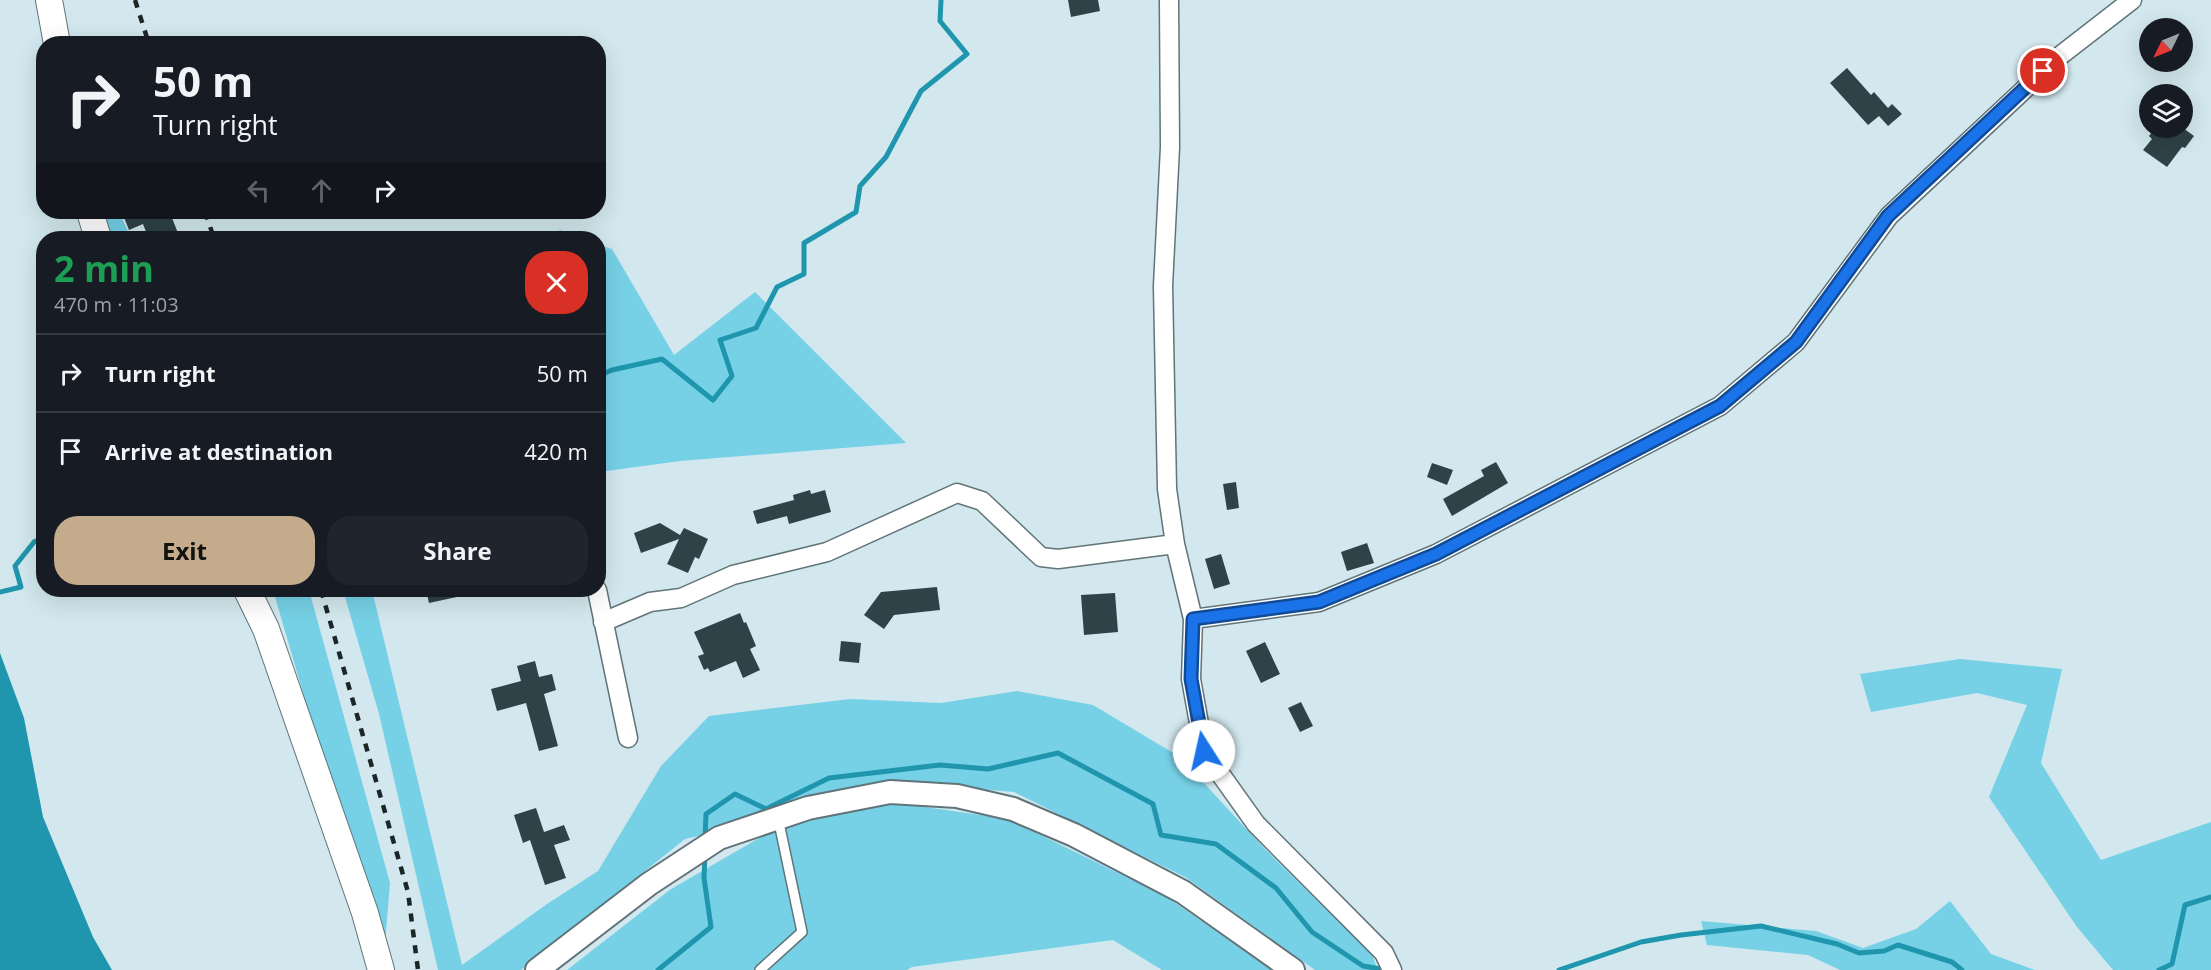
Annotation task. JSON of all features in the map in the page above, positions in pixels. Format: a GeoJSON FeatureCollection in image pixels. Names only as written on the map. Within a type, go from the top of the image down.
{"type":"FeatureCollection","features":[{"type":"Feature","properties":{"kind":"main road"},"geometry":{"type":"LineString","coordinates":[[50,0],[56,36]]}},
{"type":"Feature","properties":{"kind":"main road"},"geometry":{"type":"LineString","coordinates":[[250,597],[266,628],[365,913],[381,970]]}},
{"type":"Feature","properties":{"kind":"street"},"geometry":{"type":"LineString","coordinates":[[1169,0],[1170,147],[1163,286],[1167,489],[1175,544],[1193,619],[1191,679],[1204,751],[1256,824],[1384,953],[1392,970]]}},
{"type":"Feature","properties":{"kind":"street"},"geometry":{"type":"LineString","coordinates":[[1193,619],[1319,602],[1436,554],[1720,406],[1796,342],[1888,216],[2061,55],[2132,0]]}},
{"type":"Feature","properties":{"kind":"street"},"geometry":{"type":"LineString","coordinates":[[603,622],[650,602],[681,598],[733,575],[827,552],[957,493],[982,501],[1041,557],[1058,559],[1175,544]]}},
{"type":"Feature","properties":{"kind":"street"},"geometry":{"type":"LineString","coordinates":[[598,597],[628,738]]}},
{"type":"Feature","properties":{"kind":"street"},"geometry":{"type":"LineString","coordinates":[[537,970],[649,884],[719,838],[808,808],[890,792],[957,796],[1013,809],[1074,835],[1183,892],[1293,970]]}},
{"type":"Feature","properties":{"kind":"lane"},"geometry":{"type":"LineString","coordinates":[[760,970],[802,932],[778,818]]}},
{"type":"Feature","properties":{"kind":"shaded area"},"geometry":{"type":"Polygon","coordinates":[[[101,219],[122,219],[128,231],[106,231],[101,219]]]}},
{"type":"Feature","properties":{"kind":"shaded area"},"geometry":{"type":"Polygon","coordinates":[[[606,247],[612,249],[674,355],[755,292],[906,443],[680,461],[606,471],[606,247]]]}},
{"type":"Feature","properties":{"kind":"shaded area"},"geometry":{"type":"Polygon","coordinates":[[[275,597],[311,597],[390,883],[385,945],[308,710],[275,597]]]}},
{"type":"Feature","properties":{"kind":"shaded area"},"geometry":{"type":"Polygon","coordinates":[[[345,597],[374,597],[462,965],[547,904],[598,871],[661,766],[709,716],[850,699],[941,703],[1017,691],[1093,705],[1180,757],[1262,846],[1372,955],[1378,970],[1315,970],[1185,877],[1014,792],[890,782],[810,796],[778,818],[685,839],[521,970],[438,970],[379,714],[345,597]]]}},
{"type":"Feature","properties":{"kind":"shaded area"},"geometry":{"type":"Polygon","coordinates":[[[0,653],[24,718],[43,817],[93,937],[112,970],[0,970],[0,653]]]}},
{"type":"Feature","properties":{"kind":"shaded area"},"geometry":{"type":"Polygon","coordinates":[[[1960,659],[2062,669],[2041,763],[2101,860],[2211,822],[2211,970],[2113,970],[2077,927],[1989,797],[2027,705],[1977,693],[1871,712],[1860,674],[1960,659]]]}},
{"type":"Feature","properties":{"kind":"shaded area"},"geometry":{"type":"Polygon","coordinates":[[[891,802],[1008,819],[1167,897],[1271,970],[1162,970],[1113,940],[912,967],[907,970],[567,970],[671,889],[780,826],[891,802]]]}},
{"type":"Feature","properties":{"kind":"shaded area"},"geometry":{"type":"Polygon","coordinates":[[[1950,901],[1991,954],[2035,970],[1840,970],[1808,955],[1707,945],[1701,921],[1816,931],[1863,948],[1916,929],[1950,901]]]}},
{"type":"Feature","properties":{"kind":"building"},"geometry":{"type":"Polygon","coordinates":[[[1068,0],[1098,0],[1100,11],[1071,17],[1068,0]]]}},
{"type":"Feature","properties":{"kind":"building"},"geometry":{"type":"Polygon","coordinates":[[[1847,68],[1871,95],[1874,92],[1888,108],[1892,104],[1902,114],[1888,126],[1879,116],[1868,125],[1830,83],[1847,68]]]}},
{"type":"Feature","properties":{"kind":"building"},"geometry":{"type":"Polygon","coordinates":[[[2192,138],[2185,148],[2182,147],[2167,167],[2143,150],[2152,139],[2192,138]]]}},
{"type":"Feature","properties":{"kind":"building"},"geometry":{"type":"Polygon","coordinates":[[[125,219],[172,219],[177,231],[146,231],[143,224],[129,230],[125,219]]]}},
{"type":"Feature","properties":{"kind":"building"},"geometry":{"type":"Polygon","coordinates":[[[1496,462],[1508,483],[1452,516],[1443,499],[1484,476],[1481,470],[1496,462]]]}},
{"type":"Feature","properties":{"kind":"building"},"geometry":{"type":"Polygon","coordinates":[[[1432,463],[1453,470],[1447,485],[1427,477],[1432,463]]]}},
{"type":"Feature","properties":{"kind":"building"},"geometry":{"type":"Polygon","coordinates":[[[1236,482],[1239,508],[1227,510],[1223,484],[1236,482]]]}},
{"type":"Feature","properties":{"kind":"building"},"geometry":{"type":"Polygon","coordinates":[[[810,490],[811,494],[825,490],[831,512],[789,524],[787,516],[757,524],[753,511],[794,500],[793,495],[810,490]]]}},
{"type":"Feature","properties":{"kind":"building"},"geometry":{"type":"Polygon","coordinates":[[[660,523],[680,535],[684,528],[708,539],[699,559],[695,557],[688,573],[667,564],[679,539],[641,553],[634,533],[660,523]]]}},
{"type":"Feature","properties":{"kind":"building"},"geometry":{"type":"Polygon","coordinates":[[[1367,543],[1374,563],[1347,571],[1341,552],[1367,543]]]}},
{"type":"Feature","properties":{"kind":"building"},"geometry":{"type":"Polygon","coordinates":[[[1221,554],[1230,584],[1214,589],[1205,559],[1221,554]]]}},
{"type":"Feature","properties":{"kind":"building"},"geometry":{"type":"Polygon","coordinates":[[[937,587],[940,610],[894,615],[884,629],[864,615],[881,592],[937,587]]]}},
{"type":"Feature","properties":{"kind":"building"},"geometry":{"type":"Polygon","coordinates":[[[1115,593],[1118,632],[1084,635],[1081,595],[1115,593]]]}},
{"type":"Feature","properties":{"kind":"building"},"geometry":{"type":"Polygon","coordinates":[[[428,597],[457,597],[429,603],[428,597]]]}},
{"type":"Feature","properties":{"kind":"building"},"geometry":{"type":"Polygon","coordinates":[[[740,613],[756,646],[750,649],[760,670],[743,678],[736,661],[710,672],[708,668],[704,670],[698,656],[704,654],[694,632],[740,613]]]}},
{"type":"Feature","properties":{"kind":"building"},"geometry":{"type":"Polygon","coordinates":[[[841,641],[861,643],[859,663],[839,661],[841,641]]]}},
{"type":"Feature","properties":{"kind":"building"},"geometry":{"type":"Polygon","coordinates":[[[1265,642],[1280,674],[1261,683],[1246,651],[1265,642]]]}},
{"type":"Feature","properties":{"kind":"building"},"geometry":{"type":"Polygon","coordinates":[[[535,661],[539,677],[552,674],[556,690],[544,694],[558,746],[539,751],[526,703],[497,711],[491,689],[521,681],[517,666],[535,661]]]}},
{"type":"Feature","properties":{"kind":"building"},"geometry":{"type":"Polygon","coordinates":[[[1301,702],[1313,726],[1300,732],[1288,708],[1301,702]]]}},
{"type":"Feature","properties":{"kind":"building"},"geometry":{"type":"Polygon","coordinates":[[[536,808],[544,832],[564,825],[570,840],[554,845],[566,878],[545,885],[530,840],[523,843],[514,815],[536,808]]]}},
{"type":"Feature","properties":{"kind":"waterway"},"geometry":{"type":"LineString","coordinates":[[606,373],[662,359],[713,400],[732,376],[720,340],[756,328],[777,287],[804,274],[804,243],[856,212],[860,186],[886,157],[921,91],[967,54],[940,21],[941,0]]}},
{"type":"Feature","properties":{"kind":"waterway"},"geometry":{"type":"LineString","coordinates":[[0,592],[21,587],[15,566],[36,541]]}},
{"type":"Feature","properties":{"kind":"waterway"},"geometry":{"type":"LineString","coordinates":[[705,839],[706,814],[735,794],[766,809],[829,778],[940,765],[988,769],[1058,753],[1153,804],[1161,835],[1216,844],[1276,888],[1312,932],[1363,966],[1387,970]]}},
{"type":"Feature","properties":{"kind":"waterway"},"geometry":{"type":"LineString","coordinates":[[658,970],[711,927],[704,878],[705,854]]}},
{"type":"Feature","properties":{"kind":"waterway"},"geometry":{"type":"LineString","coordinates":[[2159,970],[2172,964],[2185,905],[2211,897]]}},
{"type":"Feature","properties":{"kind":"waterway"},"geometry":{"type":"LineString","coordinates":[[1559,970],[1641,942],[1761,926],[1837,944],[1859,953],[1884,951],[1898,945],[1952,962],[1962,970]]}},
{"type":"Feature","properties":{"kind":"railway"},"geometry":{"type":"LineString","coordinates":[[135,0],[146,36]]}},
{"type":"Feature","properties":{"kind":"railway"},"geometry":{"type":"LineString","coordinates":[[207,219],[212,231]]}},
{"type":"Feature","properties":{"kind":"railway"},"geometry":{"type":"LineString","coordinates":[[323,597],[408,892],[418,970]]}},
{"type":"Feature","properties":{"kind":"route"},"geometry":{"type":"LineString","coordinates":[[1204,751],[1191,679],[1193,619],[1319,602],[1436,554],[1720,406],[1796,342],[1888,216],[2043,71]]}}]}
